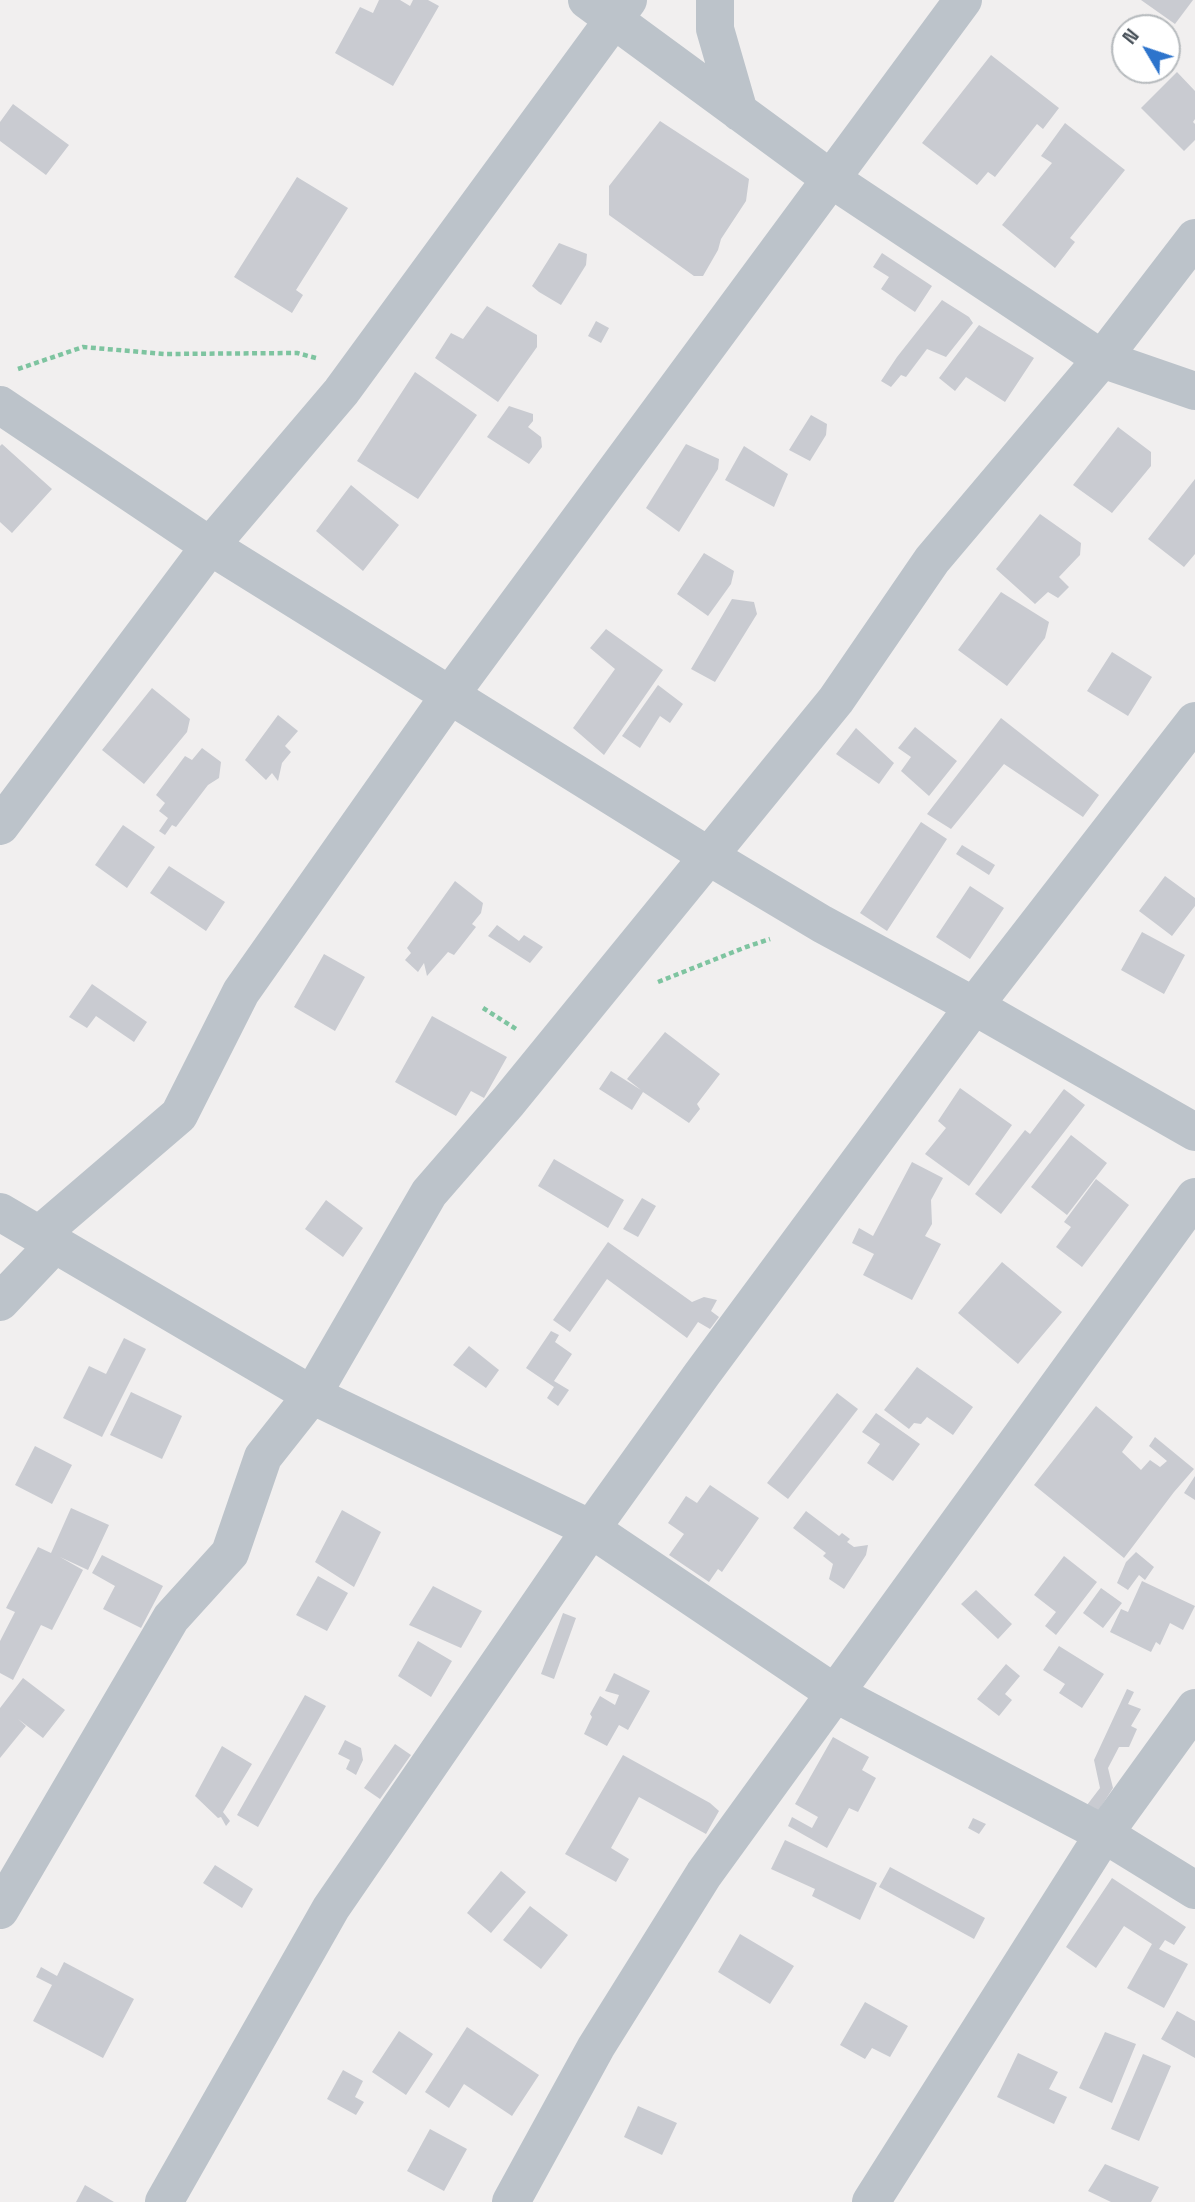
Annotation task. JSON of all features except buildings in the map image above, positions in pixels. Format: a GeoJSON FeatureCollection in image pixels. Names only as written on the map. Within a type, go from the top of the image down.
{"type":"FeatureCollection","features":[{"type":"Feature","properties":{"kind":"street"},"geometry":{"type":"LineString","coordinates":[[715,0],[715,29],[740,112]]}},
{"type":"Feature","properties":{"kind":"street"},"geometry":{"type":"LineString","coordinates":[[0,1302],[46,1240],[179,1115],[241,992],[450,695],[963,0]]}},
{"type":"Feature","properties":{"kind":"street"},"geometry":{"type":"LineString","coordinates":[[0,826],[210,546],[341,392],[610,7],[740,112],[831,179],[1102,359],[1195,391]]}},
{"type":"Feature","properties":{"kind":"street"},"geometry":{"type":"LineString","coordinates":[[0,1910],[171,1618],[230,1553],[263,1457],[312,1395],[429,1193],[508,1102],[836,700],[932,560],[1102,359],[1195,238]]}},
{"type":"Feature","properties":{"kind":"street"},"geometry":{"type":"LineString","coordinates":[[6,388],[210,546],[822,924],[974,1006],[1195,1132]]}},
{"type":"Feature","properties":{"kind":"street"},"geometry":{"type":"LineString","coordinates":[[164,2202],[331,1908],[591,1529],[974,1006],[1195,721]]}},
{"type":"Feature","properties":{"kind":"street"},"geometry":{"type":"LineString","coordinates":[[511,2202],[596,2047],[704,1874],[1195,1197]]}},
{"type":"Feature","properties":{"kind":"street"},"geometry":{"type":"LineString","coordinates":[[0,1212],[312,1395],[591,1529],[836,1694],[1104,1834],[1195,1890]]}},
{"type":"Feature","properties":{"kind":"street"},"geometry":{"type":"LineString","coordinates":[[871,2202],[1104,1834],[1195,1708]]}},
{"type":"Feature","properties":{"kind":"path"},"geometry":{"type":"LineString","coordinates":[[6,388],[83,347],[164,354],[297,354],[357,370]]}}]}
